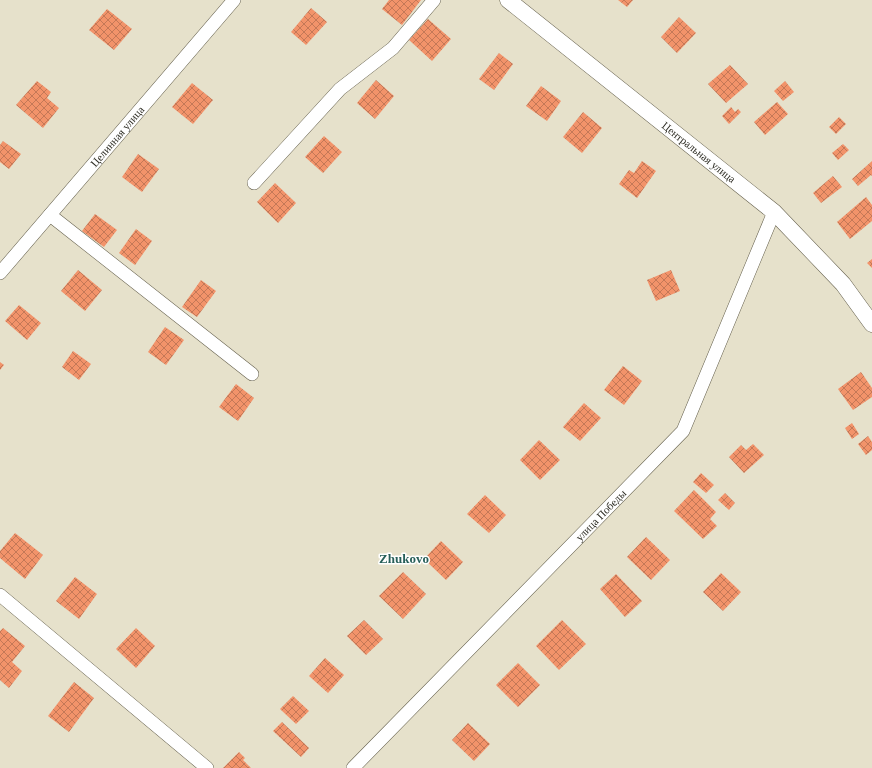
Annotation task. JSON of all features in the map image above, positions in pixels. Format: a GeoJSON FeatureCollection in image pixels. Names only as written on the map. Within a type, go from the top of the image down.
{"type":"FeatureCollection","features":[{"type":"Feature","properties":{"kind":"street","name":"Целинная улица"},"geometry":{"type":"LineString","coordinates":[[0,273],[234,0]]}},
{"type":"Feature","properties":{"kind":"street"},"geometry":{"type":"LineString","coordinates":[[254,183],[340,89],[393,48],[434,0]]}},
{"type":"Feature","properties":{"kind":"street","name":"Центральная улица"},"geometry":{"type":"LineString","coordinates":[[508,0],[774,212],[843,284],[872,324]]}},
{"type":"Feature","properties":{"kind":"street","name":"улица Победы"},"geometry":{"type":"LineString","coordinates":[[352,768],[683,430],[774,212]]}},
{"type":"Feature","properties":{"kind":"street"},"geometry":{"type":"LineString","coordinates":[[50,215],[252,374]]}},
{"type":"Feature","properties":{"kind":"street"},"geometry":{"type":"LineString","coordinates":[[0,595],[207,768]]}},
{"type":"Feature","properties":{"kind":"building"},"geometry":{"type":"Polygon","coordinates":[[[389,0],[421,0],[402,25],[382,9],[389,0]]]}},
{"type":"Feature","properties":{"kind":"building"},"geometry":{"type":"Polygon","coordinates":[[[618,0],[633,0],[627,7],[618,0]]]}},
{"type":"Feature","properties":{"kind":"building"},"geometry":{"type":"Polygon","coordinates":[[[311,8],[327,22],[306,45],[291,32],[311,8]]]}},
{"type":"Feature","properties":{"kind":"building"},"geometry":{"type":"Polygon","coordinates":[[[107,9],[132,29],[114,50],[89,30],[107,9]]]}},
{"type":"Feature","properties":{"kind":"building"},"geometry":{"type":"Polygon","coordinates":[[[679,17],[696,33],[677,53],[661,37],[679,17]]]}},
{"type":"Feature","properties":{"kind":"building"},"geometry":{"type":"Polygon","coordinates":[[[428,19],[451,39],[432,61],[409,40],[428,19]]]}},
{"type":"Feature","properties":{"kind":"building"},"geometry":{"type":"Polygon","coordinates":[[[499,53],[513,64],[494,90],[479,79],[499,53]]]}},
{"type":"Feature","properties":{"kind":"building"},"geometry":{"type":"Polygon","coordinates":[[[730,65],[748,84],[726,103],[708,84],[730,65]]]}},
{"type":"Feature","properties":{"kind":"building"},"geometry":{"type":"Polygon","coordinates":[[[376,80],[394,96],[375,119],[357,103],[376,80]]]}},
{"type":"Feature","properties":{"kind":"building"},"geometry":{"type":"Polygon","coordinates":[[[37,81],[51,92],[47,98],[59,108],[43,128],[16,105],[37,81]]]}},
{"type":"Feature","properties":{"kind":"building"},"geometry":{"type":"Polygon","coordinates":[[[785,81],[794,92],[783,101],[774,91],[785,81]]]}},
{"type":"Feature","properties":{"kind":"building"},"geometry":{"type":"Polygon","coordinates":[[[192,83],[213,100],[193,124],[172,107],[192,83]]]}},
{"type":"Feature","properties":{"kind":"building"},"geometry":{"type":"Polygon","coordinates":[[[541,86],[561,101],[547,121],[526,106],[541,86]]]}},
{"type":"Feature","properties":{"kind":"building"},"geometry":{"type":"Polygon","coordinates":[[[777,102],[788,114],[765,135],[754,122],[777,102]]]}},
{"type":"Feature","properties":{"kind":"building"},"geometry":{"type":"Polygon","coordinates":[[[731,107],[735,112],[738,109],[741,112],[729,124],[722,116],[731,107]]]}},
{"type":"Feature","properties":{"kind":"building"},"geometry":{"type":"Polygon","coordinates":[[[583,112],[602,128],[582,153],[563,137],[583,112]]]}},
{"type":"Feature","properties":{"kind":"building"},"geometry":{"type":"Polygon","coordinates":[[[839,117],[846,124],[836,134],[829,127],[839,117]]]}},
{"type":"Feature","properties":{"kind":"building"},"geometry":{"type":"Polygon","coordinates":[[[324,136],[342,152],[323,173],[305,157],[324,136]]]}},
{"type":"Feature","properties":{"kind":"building"},"geometry":{"type":"Polygon","coordinates":[[[3,141],[21,154],[9,169],[0,162],[0,145],[3,141]]]}},
{"type":"Feature","properties":{"kind":"building"},"geometry":{"type":"Polygon","coordinates":[[[843,144],[849,150],[838,160],[832,153],[843,144]]]}},
{"type":"Feature","properties":{"kind":"building"},"geometry":{"type":"Polygon","coordinates":[[[138,154],[159,169],[142,192],[122,177],[138,154]]]}},
{"type":"Feature","properties":{"kind":"building"},"geometry":{"type":"Polygon","coordinates":[[[642,161],[656,171],[637,198],[619,184],[629,170],[634,173],[642,161]]]}},
{"type":"Feature","properties":{"kind":"building"},"geometry":{"type":"Polygon","coordinates":[[[872,161],[872,176],[871,175],[858,186],[852,179],[872,161]]]}},
{"type":"Feature","properties":{"kind":"building"},"geometry":{"type":"Polygon","coordinates":[[[833,176],[842,187],[821,203],[813,193],[833,176]]]}},
{"type":"Feature","properties":{"kind":"building"},"geometry":{"type":"Polygon","coordinates":[[[275,183],[296,203],[278,223],[257,202],[275,183]]]}},
{"type":"Feature","properties":{"kind":"building"},"geometry":{"type":"Polygon","coordinates":[[[866,197],[872,205],[872,221],[850,239],[837,222],[866,197]]]}},
{"type":"Feature","properties":{"kind":"building"},"geometry":{"type":"Polygon","coordinates":[[[95,214],[117,230],[104,247],[82,231],[95,214]]]}},
{"type":"Feature","properties":{"kind":"building"},"geometry":{"type":"Polygon","coordinates":[[[136,229],[152,241],[135,265],[119,253],[136,229]]]}},
{"type":"Feature","properties":{"kind":"building"},"geometry":{"type":"Polygon","coordinates":[[[872,259],[872,268],[867,263],[872,259]]]}},
{"type":"Feature","properties":{"kind":"building"},"geometry":{"type":"Polygon","coordinates":[[[78,270],[102,290],[85,311],[61,291],[78,270]]]}},
{"type":"Feature","properties":{"kind":"building"},"geometry":{"type":"Polygon","coordinates":[[[671,270],[680,291],[656,301],[647,280],[671,270]]]}},
{"type":"Feature","properties":{"kind":"building"},"geometry":{"type":"Polygon","coordinates":[[[201,280],[216,291],[197,317],[182,307],[201,280]]]}},
{"type":"Feature","properties":{"kind":"building"},"geometry":{"type":"Polygon","coordinates":[[[19,305],[41,323],[27,340],[5,321],[19,305]]]}},
{"type":"Feature","properties":{"kind":"building"},"geometry":{"type":"Polygon","coordinates":[[[165,327],[184,340],[166,365],[148,352],[165,327]]]}},
{"type":"Feature","properties":{"kind":"building"},"geometry":{"type":"Polygon","coordinates":[[[73,351],[91,364],[79,380],[62,367],[73,351]]]}},
{"type":"Feature","properties":{"kind":"building"},"geometry":{"type":"Polygon","coordinates":[[[0,362],[4,365],[0,370],[0,362]]]}},
{"type":"Feature","properties":{"kind":"building"},"geometry":{"type":"Polygon","coordinates":[[[623,366],[642,381],[624,405],[604,390],[623,366]]]}},
{"type":"Feature","properties":{"kind":"building"},"geometry":{"type":"Polygon","coordinates":[[[861,372],[872,388],[872,397],[853,410],[838,389],[861,372]]]}},
{"type":"Feature","properties":{"kind":"building"},"geometry":{"type":"Polygon","coordinates":[[[236,384],[254,398],[238,421],[219,407],[236,384]]]}},
{"type":"Feature","properties":{"kind":"building"},"geometry":{"type":"Polygon","coordinates":[[[584,403],[601,418],[580,441],[563,427],[584,403]]]}},
{"type":"Feature","properties":{"kind":"building"},"geometry":{"type":"Polygon","coordinates":[[[852,423],[859,434],[852,439],[845,428],[852,423]]]}},
{"type":"Feature","properties":{"kind":"building"},"geometry":{"type":"Polygon","coordinates":[[[868,436],[872,442],[872,450],[866,455],[858,444],[868,436]]]}},
{"type":"Feature","properties":{"kind":"building"},"geometry":{"type":"Polygon","coordinates":[[[539,440],[560,460],[540,480],[520,460],[539,440]]]}},
{"type":"Feature","properties":{"kind":"building"},"geometry":{"type":"Polygon","coordinates":[[[753,444],[764,455],[744,473],[729,457],[741,445],[746,450],[753,444]]]}},
{"type":"Feature","properties":{"kind":"building"},"geometry":{"type":"Polygon","coordinates":[[[701,473],[714,485],[706,493],[693,482],[701,473]]]}},
{"type":"Feature","properties":{"kind":"building"},"geometry":{"type":"Polygon","coordinates":[[[694,490],[716,512],[710,519],[717,526],[703,539],[674,511],[694,490]]]}},
{"type":"Feature","properties":{"kind":"building"},"geometry":{"type":"Polygon","coordinates":[[[725,493],[735,503],[729,510],[718,500],[725,493]]]}},
{"type":"Feature","properties":{"kind":"building"},"geometry":{"type":"Polygon","coordinates":[[[485,495],[506,515],[489,533],[467,514],[485,495]]]}},
{"type":"Feature","properties":{"kind":"building"},"geometry":{"type":"Polygon","coordinates":[[[15,533],[43,555],[25,579],[0,558],[0,551],[15,533]]]}},
{"type":"Feature","properties":{"kind":"building"},"geometry":{"type":"Polygon","coordinates":[[[646,537],[670,560],[651,580],[627,557],[646,537]]]}},
{"type":"Feature","properties":{"kind":"building"},"geometry":{"type":"Polygon","coordinates":[[[441,541],[463,562],[446,580],[424,559],[441,541]]]}},
{"type":"Feature","properties":{"kind":"building"},"geometry":{"type":"Polygon","coordinates":[[[403,572],[426,594],[403,619],[379,596],[403,572]]]}},
{"type":"Feature","properties":{"kind":"building"},"geometry":{"type":"Polygon","coordinates":[[[721,573],[741,592],[723,611],[703,592],[721,573]]]}},
{"type":"Feature","properties":{"kind":"building"},"geometry":{"type":"Polygon","coordinates":[[[616,574],[642,601],[625,617],[600,589],[616,574]]]}},
{"type":"Feature","properties":{"kind":"building"},"geometry":{"type":"Polygon","coordinates":[[[75,577],[97,594],[79,619],[56,601],[75,577]]]}},
{"type":"Feature","properties":{"kind":"building"},"geometry":{"type":"Polygon","coordinates":[[[364,620],[383,639],[366,655],[347,636],[364,620]]]}},
{"type":"Feature","properties":{"kind":"building"},"geometry":{"type":"Polygon","coordinates":[[[562,620],[586,644],[559,670],[536,646],[562,620]]]}},
{"type":"Feature","properties":{"kind":"building"},"geometry":{"type":"Polygon","coordinates":[[[3,628],[25,646],[12,662],[22,671],[9,688],[0,680],[0,631],[3,628]]]}},
{"type":"Feature","properties":{"kind":"building"},"geometry":{"type":"Polygon","coordinates":[[[136,628],[155,646],[136,668],[116,649],[136,628]]]}},
{"type":"Feature","properties":{"kind":"building"},"geometry":{"type":"Polygon","coordinates":[[[325,658],[344,675],[328,693],[309,676],[325,658]]]}},
{"type":"Feature","properties":{"kind":"building"},"geometry":{"type":"Polygon","coordinates":[[[518,663],[540,685],[518,707],[496,685],[518,663]]]}},
{"type":"Feature","properties":{"kind":"building"},"geometry":{"type":"Polygon","coordinates":[[[74,682],[94,698],[69,732],[48,716],[74,682]]]}},
{"type":"Feature","properties":{"kind":"building"},"geometry":{"type":"Polygon","coordinates":[[[293,696],[309,711],[296,724],[280,709],[293,696]]]}},
{"type":"Feature","properties":{"kind":"building"},"geometry":{"type":"Polygon","coordinates":[[[282,722],[309,748],[301,757],[273,731],[282,722]]]}},
{"type":"Feature","properties":{"kind":"building"},"geometry":{"type":"Polygon","coordinates":[[[468,723],[490,744],[474,761],[452,740],[468,723]]]}},
{"type":"Feature","properties":{"kind":"building"},"geometry":{"type":"Polygon","coordinates":[[[239,752],[245,758],[243,760],[251,768],[223,768],[239,752]]]}},
{"type":"Feature","properties":{"kind":"district","name":"Zhukovo"},"geometry":{"type":"Point","coordinates":[404,558]}}]}
